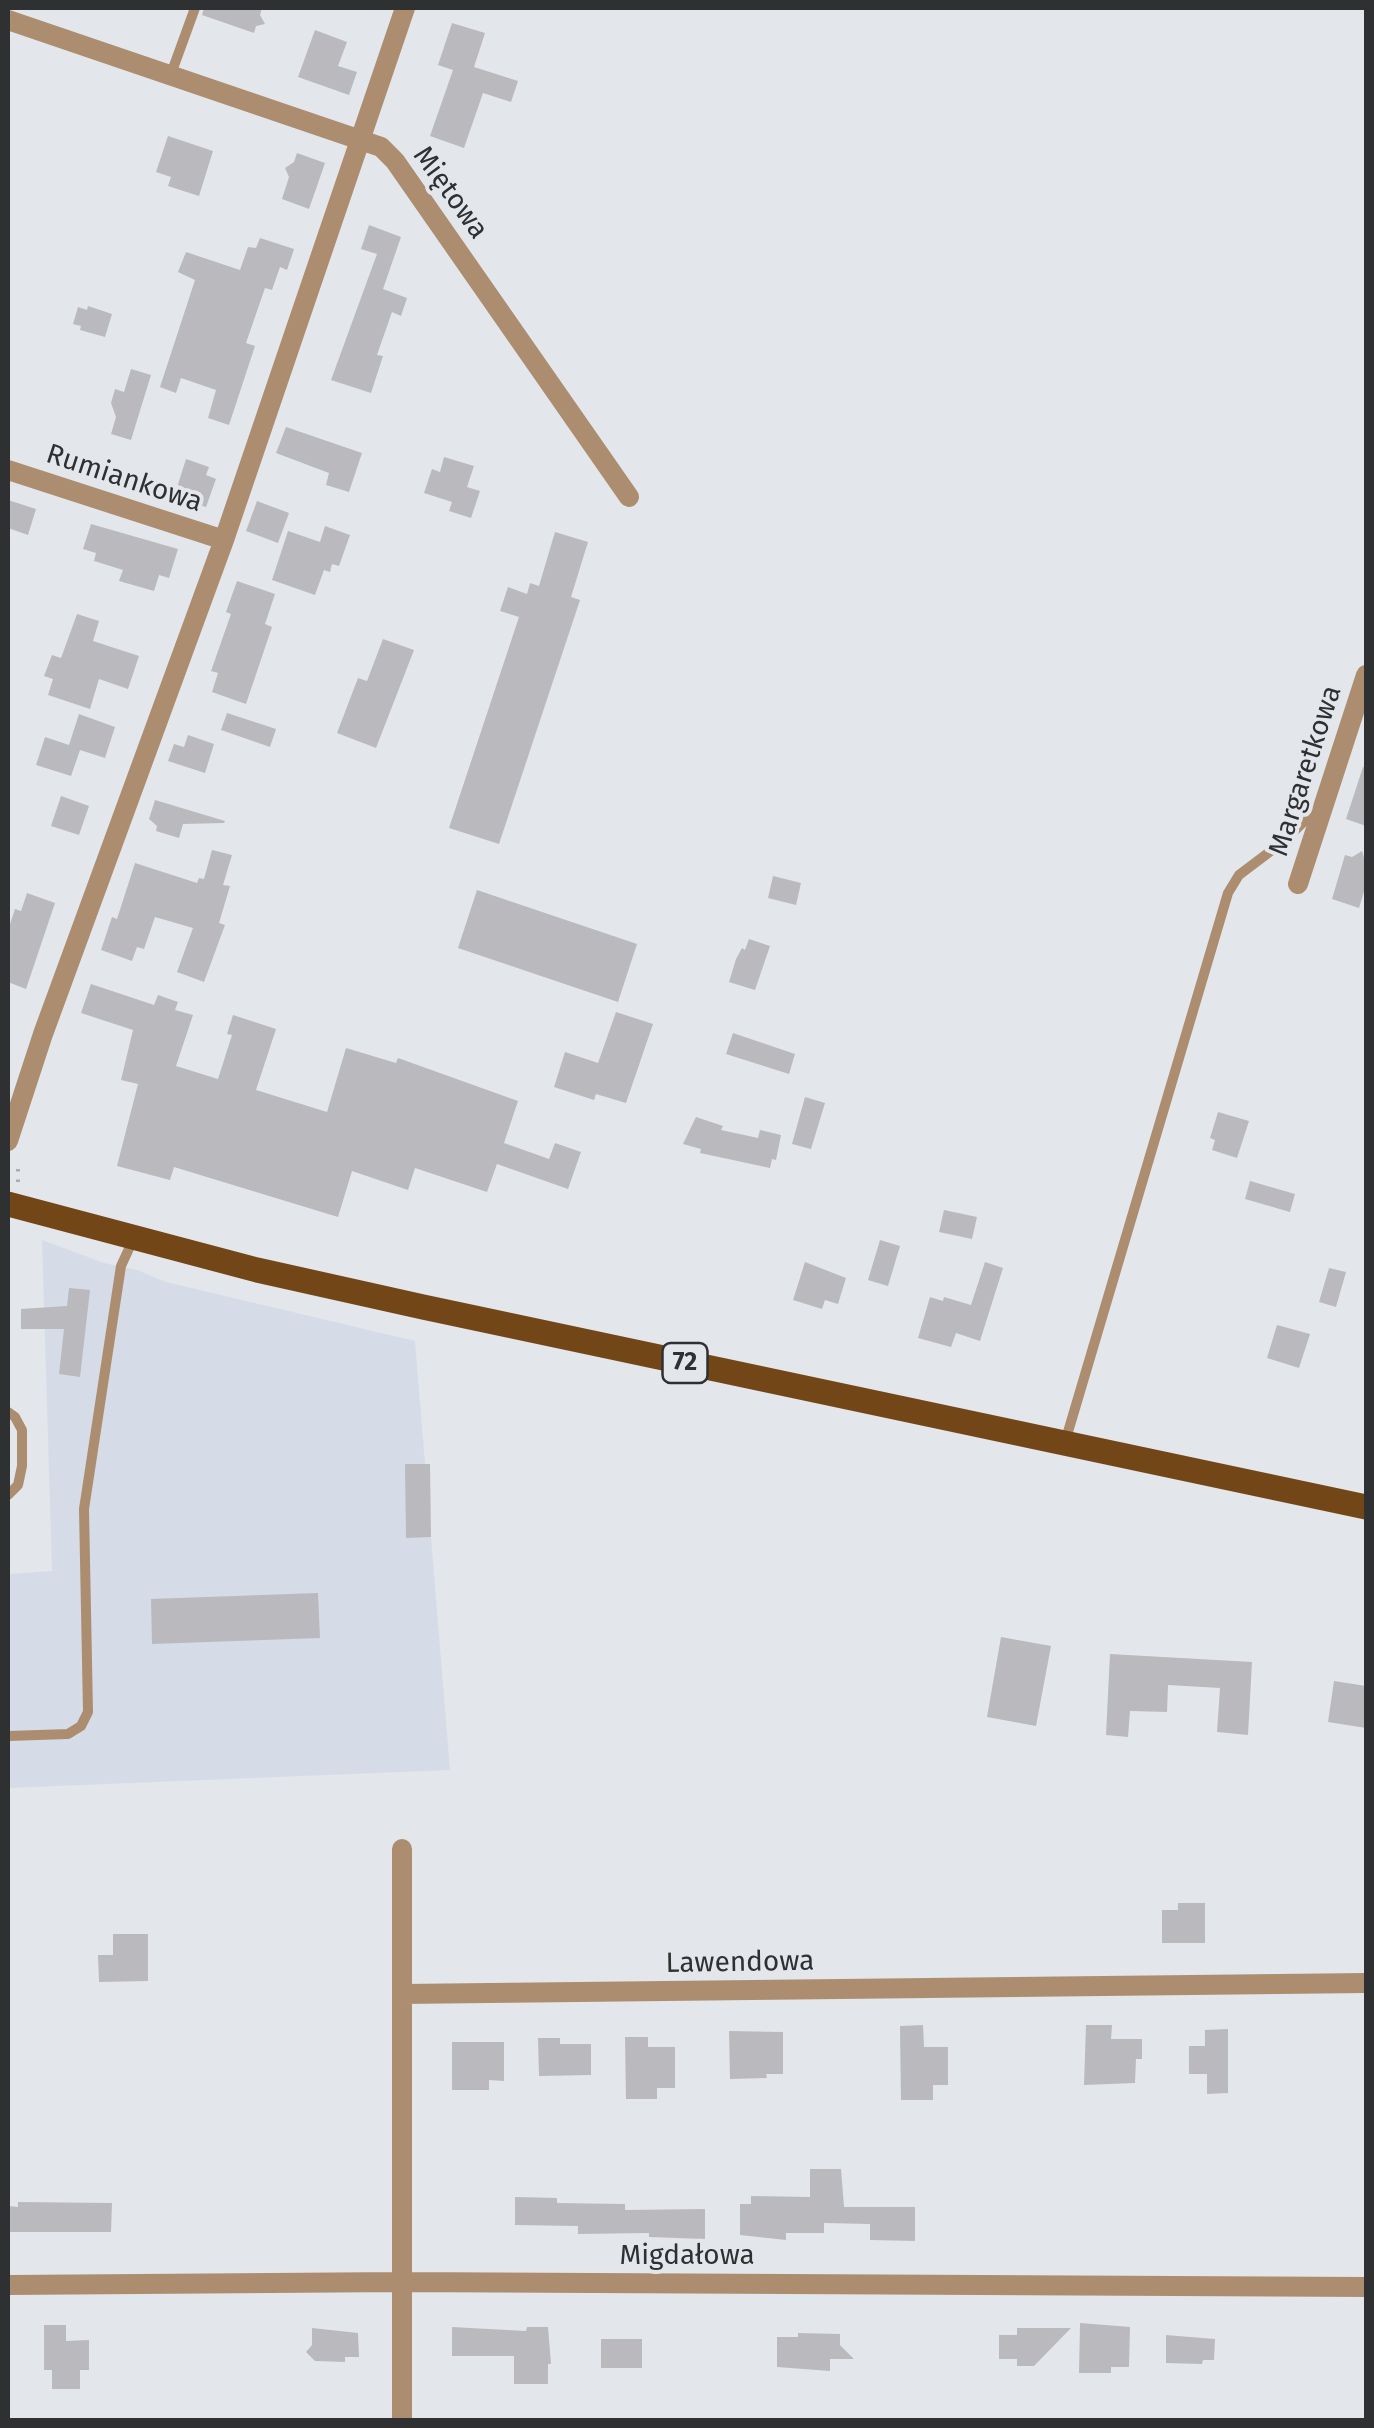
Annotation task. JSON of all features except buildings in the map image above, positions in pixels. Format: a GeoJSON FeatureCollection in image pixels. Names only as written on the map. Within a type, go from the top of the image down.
{"type":"FeatureCollection","features":[{"type":"Feature","properties":{"kind":"main road","name":"72"},"geometry":{"type":"LineString","coordinates":[[8,1204],[133,1239],[423,1307],[1366,1507]]}},
{"type":"Feature","properties":{"kind":"street"},"geometry":{"type":"LineString","coordinates":[[8,1141],[43,1034],[224,540],[405,8]]}},
{"type":"Feature","properties":{"kind":"street","name":"Miętowa"},"geometry":{"type":"LineString","coordinates":[[8,20],[380,147],[395,162],[629,497]]}},
{"type":"Feature","properties":{"kind":"street","name":"Rumiankowa"},"geometry":{"type":"LineString","coordinates":[[8,470],[224,540]]}},
{"type":"Feature","properties":{"kind":"street","name":"Margaretkowa"},"geometry":{"type":"LineString","coordinates":[[1298,884],[1366,675]]}},
{"type":"Feature","properties":{"kind":"street"},"geometry":{"type":"LineString","coordinates":[[402,1849],[402,2420]]}},
{"type":"Feature","properties":{"kind":"street","name":"Lawendowa"},"geometry":{"type":"LineString","coordinates":[[402,1994],[1366,1983]]}},
{"type":"Feature","properties":{"kind":"street","name":"Migdałowa"},"geometry":{"type":"LineString","coordinates":[[8,2285],[400,2282],[1366,2287]]}},
{"type":"Feature","properties":{"kind":"lane"},"geometry":{"type":"LineString","coordinates":[[170,74],[195,8]]}},
{"type":"Feature","properties":{"kind":"lane"},"geometry":{"type":"LineString","coordinates":[[1065,1443],[1228,892],[1240,875],[1326,799]]}},
{"type":"Feature","properties":{"kind":"lane"},"geometry":{"type":"LineString","coordinates":[[8,1736],[68,1734],[81,1726],[88,1712],[84,1509],[121,1266],[133,1239]]}},
{"type":"Feature","properties":{"kind":"lane"},"geometry":{"type":"LineString","coordinates":[[8,1412],[22,1430],[22,1466],[18,1486],[8,1495]]}},
{"type":"Feature","properties":{"kind":"shaded area"},"geometry":{"type":"Polygon","coordinates":[[[42,1240],[166,1282],[415,1341],[450,1770],[8,1788],[8,1574],[52,1571],[42,1240]]]}}]}
